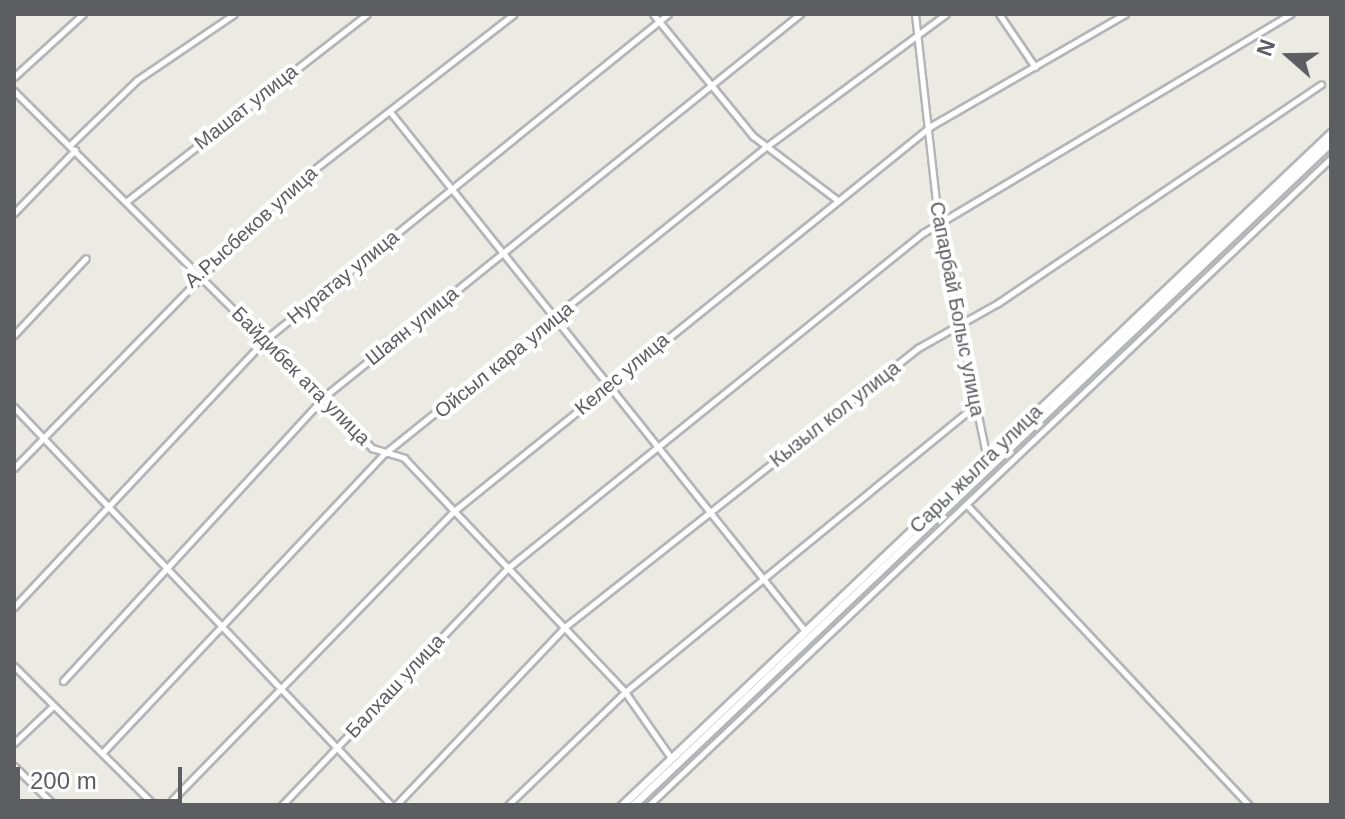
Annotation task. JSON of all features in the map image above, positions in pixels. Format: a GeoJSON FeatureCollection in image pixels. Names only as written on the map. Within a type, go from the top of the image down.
{"type":"FeatureCollection","features":[{"type":"Feature","properties":{"kind":"main road","name":"Сары жылга улица"},"geometry":{"type":"LineString","coordinates":[[808,634],[1331,133]]}},
{"type":"Feature","properties":{"kind":"main road","name":"Сары жылга улица"},"geometry":{"type":"LineString","coordinates":[[622,805],[673,762],[1331,142]]}},
{"type":"Feature","properties":{"kind":"main road","name":"Сары жылга улица"},"geometry":{"type":"LineString","coordinates":[[633,805],[673,762]]}},
{"type":"Feature","properties":{"kind":"street"},"geometry":{"type":"LineString","coordinates":[[14,77],[83,14]]}},
{"type":"Feature","properties":{"kind":"street"},"geometry":{"type":"LineString","coordinates":[[14,213],[137,80],[234,14]]}},
{"type":"Feature","properties":{"kind":"street","name":"Машат улица"},"geometry":{"type":"LineString","coordinates":[[127,201],[367,14]]}},
{"type":"Feature","properties":{"kind":"street","name":"А.Рысбеков улица"},"geometry":{"type":"LineString","coordinates":[[14,468],[198,272],[280,196],[391,113],[514,14]]}},
{"type":"Feature","properties":{"kind":"street"},"geometry":{"type":"LineString","coordinates":[[653,14],[710,86],[766,147],[836,199]]}},
{"type":"Feature","properties":{"kind":"street","name":"Нуратау улица"},"geometry":{"type":"LineString","coordinates":[[14,607],[266,339],[668,14]]}},
{"type":"Feature","properties":{"kind":"street","name":"Шаян улица"},"geometry":{"type":"LineString","coordinates":[[63,681],[325,396],[800,14]]}},
{"type":"Feature","properties":{"kind":"street","name":"Сапарбай Болыс улица"},"geometry":{"type":"LineString","coordinates":[[915,14],[931,126],[939,227],[987,460]]}},
{"type":"Feature","properties":{"kind":"street","name":"Ойсыл кара улица"},"geometry":{"type":"LineString","coordinates":[[103,752],[385,453],[766,147],[918,30],[946,14]]}},
{"type":"Feature","properties":{"kind":"street"},"geometry":{"type":"LineString","coordinates":[[999,14],[1035,67]]}},
{"type":"Feature","properties":{"kind":"street","name":"Келес улица"},"geometry":{"type":"LineString","coordinates":[[172,800],[454,511],[836,199],[931,126],[1125,14]]}},
{"type":"Feature","properties":{"kind":"street","name":"Балхаш улица"},"geometry":{"type":"LineString","coordinates":[[282,805],[509,567],[659,446],[939,227],[1291,14]]}},
{"type":"Feature","properties":{"kind":"street","name":"Кызыл кол улица"},"geometry":{"type":"LineString","coordinates":[[394,805],[566,626],[710,511],[958,321],[998,303],[1321,84]]}},
{"type":"Feature","properties":{"kind":"street","name":"Байдибек ата улица"},"geometry":{"type":"LineString","coordinates":[[14,91],[385,453],[404,458],[566,626],[625,692],[673,762]]}},
{"type":"Feature","properties":{"kind":"street"},"geometry":{"type":"LineString","coordinates":[[391,113],[808,634]]}},
{"type":"Feature","properties":{"kind":"street"},"geometry":{"type":"LineString","coordinates":[[649,805],[1331,158]]}},
{"type":"Feature","properties":{"kind":"street"},"geometry":{"type":"LineString","coordinates":[[14,335],[86,258]]}},
{"type":"Feature","properties":{"kind":"street"},"geometry":{"type":"LineString","coordinates":[[508,805],[625,692],[975,406]]}},
{"type":"Feature","properties":{"kind":"street"},"geometry":{"type":"LineString","coordinates":[[14,407],[336,749],[394,805]]}},
{"type":"Feature","properties":{"kind":"street"},"geometry":{"type":"LineString","coordinates":[[967,505],[1249,805]]}},
{"type":"Feature","properties":{"kind":"street"},"geometry":{"type":"LineString","coordinates":[[14,666],[154,805]]}},
{"type":"Feature","properties":{"kind":"street"},"geometry":{"type":"LineString","coordinates":[[14,743],[53,706]]}},
{"type":"Feature","properties":{"kind":"street"},"geometry":{"type":"LineString","coordinates":[[14,766],[54,805]]}}]}
